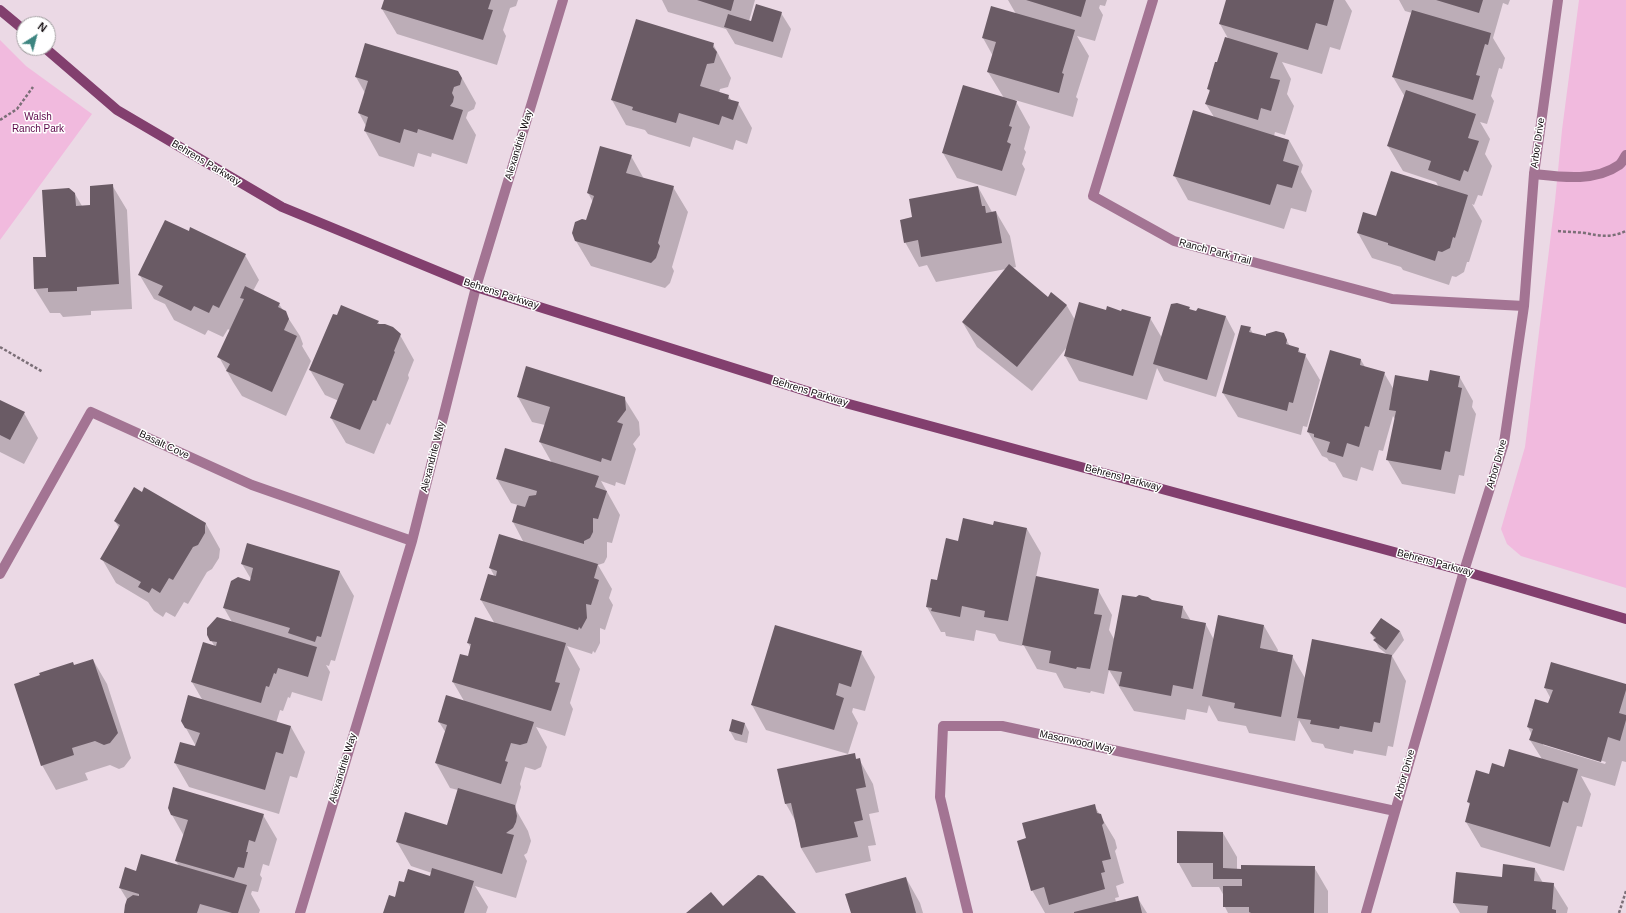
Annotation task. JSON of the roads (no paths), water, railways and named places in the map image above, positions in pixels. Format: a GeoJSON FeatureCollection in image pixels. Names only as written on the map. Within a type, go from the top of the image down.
{"type":"FeatureCollection","features":[{"type":"Feature","properties":{"kind":"street","name":"Alexandrite Way"},"geometry":{"type":"LineString","coordinates":[[300,913],[412,541],[476,287],[563,0]]}},
{"type":"Feature","properties":{"kind":"street","name":"Ranch Park Trail"},"geometry":{"type":"LineString","coordinates":[[1153,0],[1093,196],[1174,241],[1392,299],[1524,306]]}},
{"type":"Feature","properties":{"kind":"street","name":"Arbor Drive"},"geometry":{"type":"LineString","coordinates":[[1366,913],[1464,570],[1504,443],[1524,306],[1534,174],[1558,0]]}},
{"type":"Feature","properties":{"kind":"street"},"geometry":{"type":"LineString","coordinates":[[0,10],[16,23]]}},
{"type":"Feature","properties":{"kind":"street","name":"Behrens Parkway"},"geometry":{"type":"LineString","coordinates":[[54,56],[117,110],[282,207],[476,287],[838,401],[1464,570],[1626,619]]}},
{"type":"Feature","properties":{"kind":"street"},"geometry":{"type":"LineString","coordinates":[[1534,174],[1564,178],[1598,174],[1620,164],[1626,155]]}},
{"type":"Feature","properties":{"kind":"street","name":"Basalt Cove"},"geometry":{"type":"LineString","coordinates":[[0,574],[91,412],[252,485],[412,541]]}},
{"type":"Feature","properties":{"kind":"street","name":"Masonwood Way"},"geometry":{"type":"LineString","coordinates":[[968,913],[940,797],[944,726],[1002,726],[1395,811]]}},
{"type":"Feature","properties":{"kind":"park label","name":"Walsh Ranch Park"},"geometry":{"type":"Point","coordinates":[38,122]}}]}
